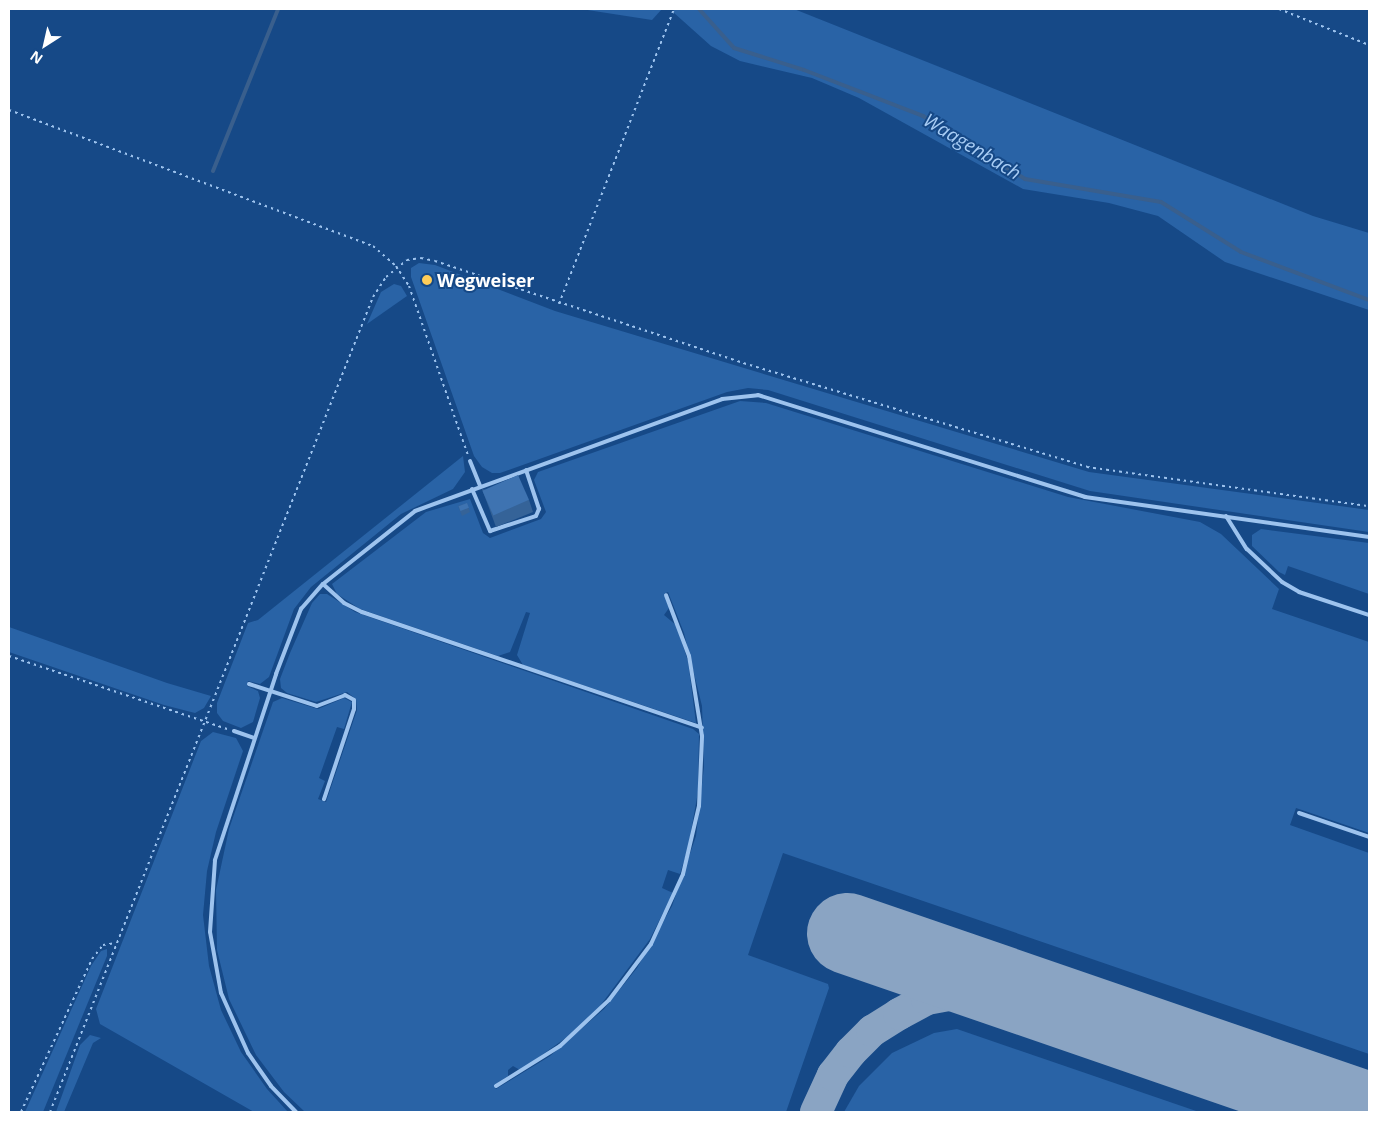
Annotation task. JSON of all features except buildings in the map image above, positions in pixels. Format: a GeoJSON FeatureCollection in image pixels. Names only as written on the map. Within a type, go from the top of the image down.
{"type":"FeatureCollection","features":[{"type":"Feature","properties":{"kind":"lane"},"geometry":{"type":"LineString","coordinates":[[296,1112],[261,1073],[236,1030],[221,993],[211,942],[209,901],[215,860],[254,738],[298,614],[323,584],[416,511],[722,399],[758,395],[1085,497],[1369,537]]}},
{"type":"Feature","properties":{"kind":"lane"},"geometry":{"type":"LineString","coordinates":[[470,461],[480,486]]}},
{"type":"Feature","properties":{"kind":"lane"},"geometry":{"type":"LineString","coordinates":[[472,489],[490,531],[536,516],[539,508],[526,470]]}},
{"type":"Feature","properties":{"kind":"lane"},"geometry":{"type":"LineString","coordinates":[[1226,516],[1247,549],[1282,582],[1299,592],[1369,616]]}},
{"type":"Feature","properties":{"kind":"lane"},"geometry":{"type":"LineString","coordinates":[[323,584],[340,600],[357,610],[702,728]]}},
{"type":"Feature","properties":{"kind":"lane"},"geometry":{"type":"LineString","coordinates":[[496,1086],[533,1065],[575,1034],[620,988],[651,944],[677,891],[691,849],[701,789],[702,728],[689,656],[666,594]]}},
{"type":"Feature","properties":{"kind":"lane"},"geometry":{"type":"LineString","coordinates":[[249,684],[317,706],[345,695],[354,701],[324,799]]}},
{"type":"Feature","properties":{"kind":"lane"},"geometry":{"type":"LineString","coordinates":[[234,731],[254,738]]}},
{"type":"Feature","properties":{"kind":"lane"},"geometry":{"type":"LineString","coordinates":[[1299,813],[1369,837]]}},
{"type":"Feature","properties":{"kind":"path"},"geometry":{"type":"LineString","coordinates":[[559,304],[674,9]]}},
{"type":"Feature","properties":{"kind":"path"},"geometry":{"type":"LineString","coordinates":[[1279,9],[1369,45]]}},
{"type":"Feature","properties":{"kind":"path"},"geometry":{"type":"LineString","coordinates":[[9,110],[365,241],[396,266],[411,290],[470,461]]}},
{"type":"Feature","properties":{"kind":"path"},"geometry":{"type":"LineString","coordinates":[[50,1112],[373,297],[396,266],[410,259],[425,259],[559,304],[1087,467],[1117,474],[1369,506]]}},
{"type":"Feature","properties":{"kind":"path"},"geometry":{"type":"LineString","coordinates":[[9,656],[234,731]]}},
{"type":"Feature","properties":{"kind":"path"},"geometry":{"type":"LineString","coordinates":[[22,1112],[92,959],[103,945],[116,943]]}},
{"type":"Feature","properties":{"kind":"shaded area"},"geometry":{"type":"Polygon","coordinates":[[[581,9],[662,9],[652,20],[581,9]]]}},
{"type":"Feature","properties":{"kind":"shaded area"},"geometry":{"type":"Polygon","coordinates":[[[674,9],[794,9],[1313,216],[1369,233],[1369,310],[1225,262],[1158,216],[1109,203],[1023,189],[859,98],[812,78],[740,61],[711,46],[673,12],[674,9]]]}},
{"type":"Feature","properties":{"kind":"shaded area"},"geometry":{"type":"Polygon","coordinates":[[[419,263],[435,265],[555,311],[1089,472],[1369,510],[1369,532],[1090,491],[768,390],[748,388],[727,392],[500,473],[492,473],[482,467],[474,456],[411,277],[411,268],[419,263]]]}},
{"type":"Feature","properties":{"kind":"shaded area"},"geometry":{"type":"Polygon","coordinates":[[[394,284],[401,286],[407,296],[367,324],[381,292],[394,284]]]}},
{"type":"Feature","properties":{"kind":"shaded area"},"geometry":{"type":"Polygon","coordinates":[[[740,401],[766,403],[1068,497],[1200,522],[1221,534],[1279,589],[1272,609],[1369,642],[1369,833],[1296,808],[1290,825],[1369,853],[1369,1054],[783,853],[748,955],[828,984],[829,988],[786,1112],[305,1112],[284,1092],[256,1055],[229,999],[217,950],[216,890],[229,829],[273,702],[282,698],[318,709],[344,698],[352,702],[344,729],[337,727],[319,778],[325,781],[318,799],[326,802],[357,710],[356,699],[347,692],[316,702],[287,693],[281,688],[280,679],[312,603],[320,594],[327,594],[355,612],[693,729],[699,734],[698,792],[688,848],[680,874],[668,870],[662,888],[673,893],[650,939],[600,1006],[567,1037],[532,1062],[520,1070],[513,1066],[508,1070],[508,1076],[494,1085],[496,1089],[550,1056],[604,1009],[637,968],[672,906],[696,836],[704,767],[702,706],[684,633],[668,592],[664,594],[669,608],[664,615],[676,625],[688,661],[696,723],[523,665],[517,655],[530,613],[526,612],[510,652],[498,656],[360,609],[337,594],[332,584],[426,512],[470,499],[483,533],[490,538],[541,519],[546,512],[534,480],[538,472],[740,401]]]}},
{"type":"Feature","properties":{"kind":"shaded area"},"geometry":{"type":"Polygon","coordinates":[[[463,456],[465,472],[453,489],[401,514],[311,587],[294,609],[269,677],[260,684],[248,681],[247,686],[258,691],[260,698],[253,722],[241,728],[223,721],[217,713],[217,703],[248,623],[258,620],[463,456]]]}},
{"type":"Feature","properties":{"kind":"shaded area"},"geometry":{"type":"Polygon","coordinates":[[[1261,529],[1369,543],[1369,594],[1288,566],[1285,575],[1279,572],[1252,546],[1252,535],[1261,529]]]}},
{"type":"Feature","properties":{"kind":"shaded area"},"geometry":{"type":"Polygon","coordinates":[[[9,627],[167,683],[211,696],[204,708],[195,713],[164,705],[9,652],[9,627]]]}},
{"type":"Feature","properties":{"kind":"shaded area"},"geometry":{"type":"Polygon","coordinates":[[[213,732],[236,738],[243,751],[216,832],[207,871],[203,915],[209,966],[221,1010],[241,1052],[267,1089],[288,1112],[254,1112],[100,1024],[96,1009],[201,741],[213,732]]]}},
{"type":"Feature","properties":{"kind":"shaded area"},"geometry":{"type":"Polygon","coordinates":[[[107,949],[107,956],[43,1112],[25,1112],[91,966],[101,951],[107,949]]]}},
{"type":"Feature","properties":{"kind":"shaded area"},"geometry":{"type":"Polygon","coordinates":[[[957,1029],[1199,1112],[844,1112],[859,1086],[892,1053],[934,1033],[957,1029]]]}},
{"type":"Feature","properties":{"kind":"shaded area"},"geometry":{"type":"Polygon","coordinates":[[[90,1035],[101,1038],[93,1043],[64,1112],[56,1112],[80,1045],[90,1035]]]}},
{"type":"Feature","properties":{"kind":"waterway"},"geometry":{"type":"LineString","coordinates":[[213,171],[278,9]]}},
{"type":"Feature","properties":{"kind":"waterway","name":"Waagenbach"},"geometry":{"type":"LineString","coordinates":[[699,9],[734,48],[804,70],[923,116],[1025,179],[1161,202],[1241,252],[1369,300]]}},
{"type":"Feature","properties":{"kind":"taxiway"},"geometry":{"type":"LineString","coordinates":[[816,1112],[833,1075],[851,1052],[872,1031],[899,1014],[927,999],[970,991],[1019,992]]}},
{"type":"Feature","properties":{"kind":"runway"},"geometry":{"type":"LineString","coordinates":[[847,933],[1367,1112]]}},
{"type":"Feature","properties":{"kind":"place","name":"Wegweiser"},"geometry":{"type":"Point","coordinates":[427,280]}}]}
